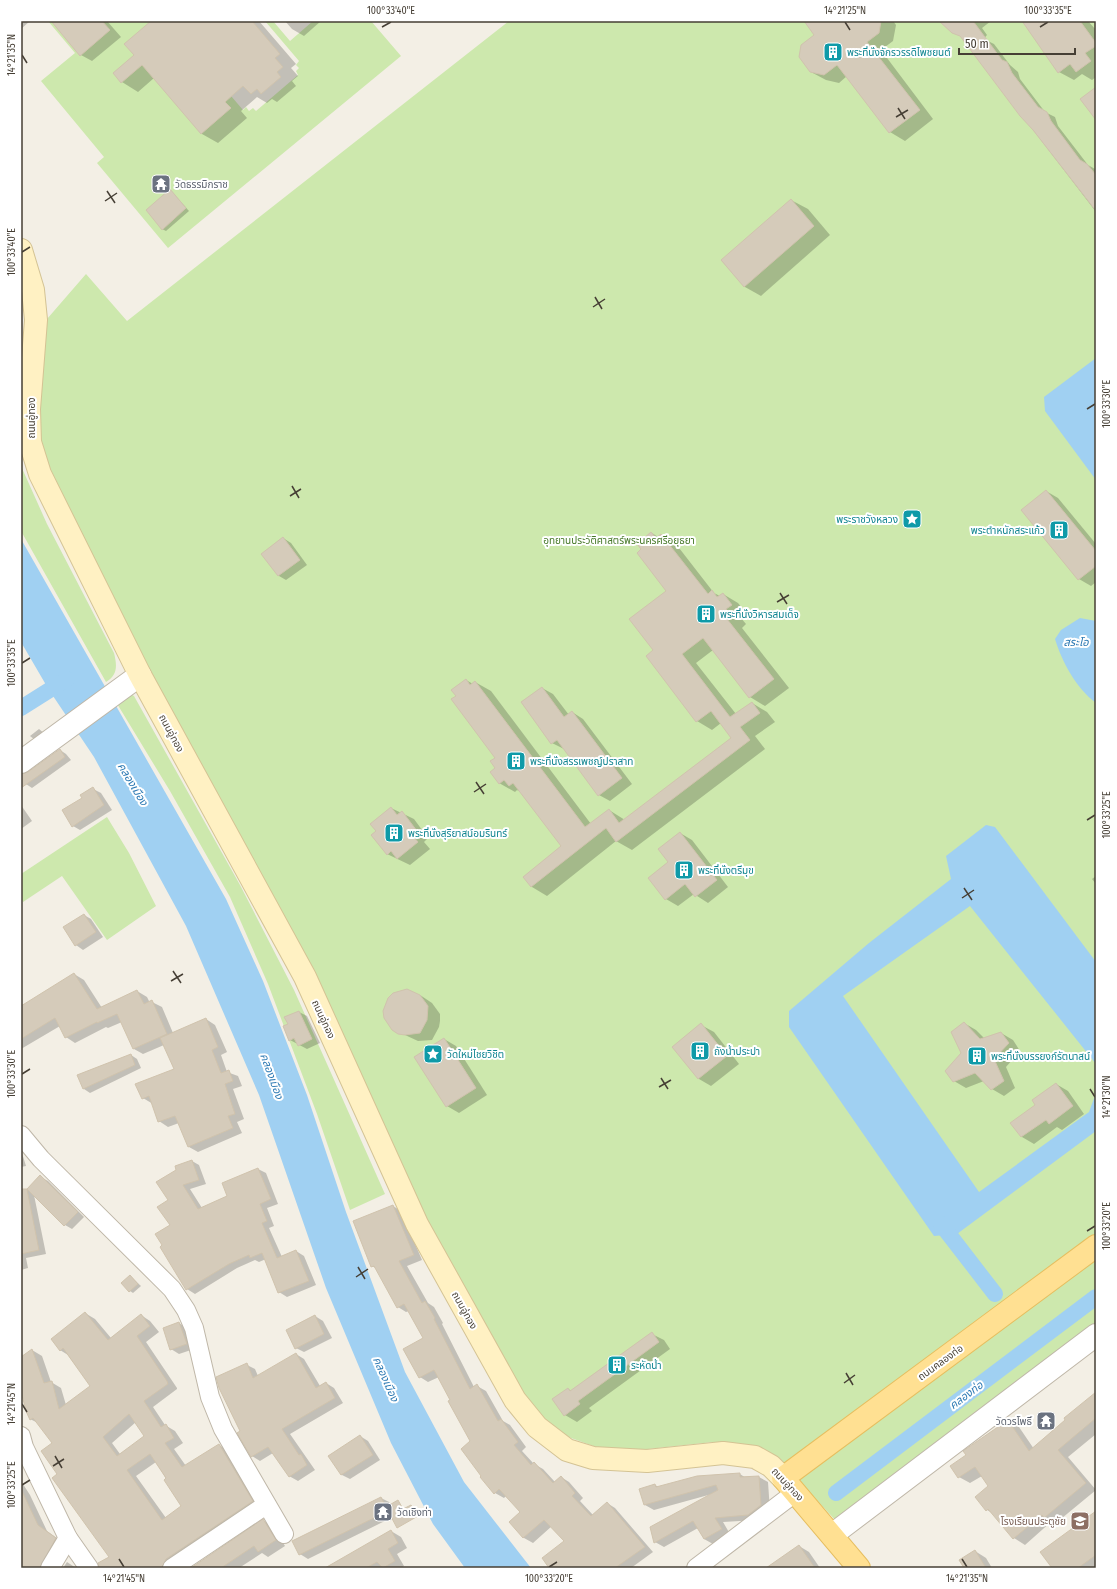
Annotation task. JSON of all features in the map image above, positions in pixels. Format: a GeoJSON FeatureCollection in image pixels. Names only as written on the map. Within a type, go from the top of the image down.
{"type":"FeatureCollection","features":[{"type":"Feature","properties":{"kind":"main road","name":"ถนนอู่ทอง"},"geometry":{"type":"LineString","coordinates":[[21,250],[34,290],[36,320],[29,409],[30,442],[40,474],[132,681],[305,977],[417,1224],[519,1406],[537,1427],[567,1450],[593,1458],[646,1461],[723,1453],[755,1457],[771,1466],[790,1485],[859,1568]]}},
{"type":"Feature","properties":{"kind":"main road","name":"ถนนคลองท่อ"},"geometry":{"type":"LineString","coordinates":[[790,1485],[1096,1246]]}},
{"type":"Feature","properties":{"kind":"street"},"geometry":{"type":"LineString","coordinates":[[21,762],[132,681]]}},
{"type":"Feature","properties":{"kind":"street"},"geometry":{"type":"LineString","coordinates":[[21,1136],[41,1159],[172,1289],[186,1310],[194,1328],[210,1397],[223,1429],[284,1534]]}},
{"type":"Feature","properties":{"kind":"street"},"geometry":{"type":"LineString","coordinates":[[832,1535],[1096,1336]]}},
{"type":"Feature","properties":{"kind":"street"},"geometry":{"type":"LineString","coordinates":[[22,1444],[68,1538],[89,1568]]}},
{"type":"Feature","properties":{"kind":"street"},"geometry":{"type":"LineString","coordinates":[[696,1568],[790,1485]]}},
{"type":"Feature","properties":{"kind":"street"},"geometry":{"type":"LineString","coordinates":[[172,1568],[266,1505]]}},
{"type":"Feature","properties":{"kind":"street"},"geometry":{"type":"LineString","coordinates":[[50,1568],[68,1538]]}},
{"type":"Feature","properties":{"kind":"green space"},"geometry":{"type":"Polygon","coordinates":[[[48,21],[167,21],[243,110],[246,107],[249,111],[253,108],[256,111],[298,75],[296,71],[299,68],[296,65],[299,61],[265,21],[273,21],[290,41],[313,21],[371,21],[401,56],[168,248],[97,163],[104,157],[41,81],[75,53],[48,21]]]}},
{"type":"Feature","properties":{"kind":"green space","name":"อุทยานประวัติศาสตร์พระนครศรีอยุธยา"},"geometry":{"type":"Polygon","coordinates":[[[509,21],[1096,21],[1096,1327],[837,1522],[776,1456],[753,1449],[713,1442],[630,1451],[599,1448],[571,1438],[545,1423],[521,1395],[424,1221],[50,480],[39,430],[39,379],[47,319],[86,274],[127,321],[509,21]]]}},
{"type":"Feature","properties":{"kind":"green space"},"geometry":{"type":"Polygon","coordinates":[[[21,466],[47,524],[114,653],[116,662],[115,673],[106,682],[21,531],[21,466]]]}},
{"type":"Feature","properties":{"kind":"green space"},"geometry":{"type":"Polygon","coordinates":[[[129,693],[134,696],[240,885],[294,990],[385,1194],[350,1210],[317,1114],[268,984],[230,897],[170,791],[116,702],[129,693]]]}},
{"type":"Feature","properties":{"kind":"green space"},"geometry":{"type":"Polygon","coordinates":[[[107,817],[129,853],[156,906],[107,940],[62,876],[23,902],[21,898],[21,874],[107,817]]]}},
{"type":"Feature","properties":{"kind":"water"},"geometry":{"type":"Polygon","coordinates":[[[1096,358],[1096,480],[1045,411],[1044,397],[1096,358]]]}},
{"type":"Feature","properties":{"kind":"water","name":"คลองเมือง"},"geometry":{"type":"Polygon","coordinates":[[[21,539],[226,899],[263,981],[307,1095],[346,1212],[405,1372],[464,1482],[531,1568],[465,1568],[433,1524],[391,1443],[326,1288],[259,1095],[186,926],[94,757],[49,690],[21,642],[21,539]]]}},
{"type":"Feature","properties":{"kind":"water","name":"สระโอ"},"geometry":{"type":"Polygon","coordinates":[[[1080,618],[1096,621],[1096,703],[1076,682],[1062,657],[1055,639],[1061,630],[1080,618]]]}},
{"type":"Feature","properties":{"kind":"water"},"geometry":{"type":"Polygon","coordinates":[[[986,825],[995,827],[1096,962],[1096,1064],[970,906],[843,996],[979,1192],[1089,1112],[1096,1093],[1096,1131],[957,1234],[934,1236],[789,1027],[789,1011],[869,943],[951,879],[946,856],[986,825]]]}},
{"type":"Feature","properties":{"kind":"building"},"geometry":{"type":"Polygon","coordinates":[[[51,21],[102,21],[110,30],[80,56],[51,21]]]}},
{"type":"Feature","properties":{"kind":"building"},"geometry":{"type":"Polygon","coordinates":[[[151,21],[252,21],[280,54],[275,58],[283,67],[277,72],[281,77],[261,94],[257,89],[251,94],[243,86],[225,102],[231,108],[201,134],[142,65],[121,83],[113,73],[134,55],[124,44],[151,21]]]}},
{"type":"Feature","properties":{"kind":"building"},"geometry":{"type":"Polygon","coordinates":[[[804,21],[881,21],[879,33],[867,42],[920,110],[889,133],[837,65],[824,75],[810,72],[799,57],[801,45],[814,35],[804,21]]]}},
{"type":"Feature","properties":{"kind":"building"},"geometry":{"type":"Polygon","coordinates":[[[939,21],[973,21],[1002,60],[1007,62],[1012,73],[1038,107],[1047,112],[1051,121],[1080,160],[1087,164],[1096,175],[1096,211],[1033,130],[1020,116],[960,36],[952,33],[939,21]]]}},
{"type":"Feature","properties":{"kind":"building"},"geometry":{"type":"Polygon","coordinates":[[[1022,21],[1080,21],[1096,43],[1096,46],[1085,53],[1091,61],[1076,72],[1070,64],[1058,73],[1022,21]]]}},
{"type":"Feature","properties":{"kind":"building"},"geometry":{"type":"Polygon","coordinates":[[[1096,87],[1096,120],[1080,99],[1096,87]]]}},
{"type":"Feature","properties":{"kind":"building"},"geometry":{"type":"Polygon","coordinates":[[[170,189],[186,208],[162,230],[146,210],[170,189]]]}},
{"type":"Feature","properties":{"kind":"building"},"geometry":{"type":"Polygon","coordinates":[[[791,199],[814,226],[744,287],[721,260],[791,199]]]}},
{"type":"Feature","properties":{"kind":"building","name":"พระตำหนักสระแก้ว"},"geometry":{"type":"Polygon","coordinates":[[[1046,490],[1096,551],[1096,566],[1078,580],[1021,510],[1046,490]]]}},
{"type":"Feature","properties":{"kind":"building"},"geometry":{"type":"Polygon","coordinates":[[[651,532],[656,538],[661,534],[708,594],[712,590],[717,597],[723,593],[732,605],[726,609],[731,615],[727,619],[774,679],[749,698],[703,638],[682,654],[730,717],[752,702],[760,713],[740,727],[750,740],[616,842],[606,828],[531,887],[523,877],[561,846],[513,783],[509,786],[504,780],[499,784],[490,772],[495,768],[490,761],[495,758],[451,699],[456,696],[451,690],[466,679],[470,685],[475,681],[585,827],[609,809],[619,823],[731,738],[711,711],[696,722],[646,656],[653,650],[629,619],[666,591],[637,553],[641,549],[637,544],[651,532]]]}},
{"type":"Feature","properties":{"kind":"building"},"geometry":{"type":"Polygon","coordinates":[[[283,537],[300,560],[278,576],[261,554],[283,537]]]}},
{"type":"Feature","properties":{"kind":"building"},"geometry":{"type":"Polygon","coordinates":[[[542,687],[564,717],[572,711],[622,778],[598,796],[557,740],[551,744],[521,702],[542,687]]]}},
{"type":"Feature","properties":{"kind":"building"},"geometry":{"type":"Polygon","coordinates":[[[60,749],[65,757],[21,788],[21,774],[28,772],[60,749]]]}},
{"type":"Feature","properties":{"kind":"building"},"geometry":{"type":"Polygon","coordinates":[[[93,787],[104,805],[72,827],[62,810],[82,798],[80,795],[93,787]]]}},
{"type":"Feature","properties":{"kind":"building","name":"พระที่นั่งสุริยาสน์อมรินทร์"},"geometry":{"type":"Polygon","coordinates":[[[391,807],[397,815],[402,811],[417,831],[412,835],[418,842],[397,859],[391,851],[387,855],[371,835],[376,831],[370,824],[391,807]]]}},
{"type":"Feature","properties":{"kind":"building","name":"พระที่นั่งตรีมุข"},"geometry":{"type":"Polygon","coordinates":[[[680,832],[717,880],[695,897],[685,884],[665,900],[648,878],[668,862],[658,849],[680,832]]]}},
{"type":"Feature","properties":{"kind":"building"},"geometry":{"type":"Polygon","coordinates":[[[84,914],[96,932],[75,946],[63,927],[84,914]]]}},
{"type":"Feature","properties":{"kind":"building"},"geometry":{"type":"Polygon","coordinates":[[[74,973],[97,1009],[137,990],[144,1004],[152,1000],[167,1034],[133,1049],[117,1014],[65,1038],[55,1018],[21,1039],[21,1006],[74,973]]]}},
{"type":"Feature","properties":{"kind":"building"},"geometry":{"type":"Polygon","coordinates":[[[407,989],[420,995],[428,1006],[427,1020],[420,1033],[405,1035],[398,1034],[392,1030],[384,1018],[383,1011],[388,998],[393,993],[407,989]]]}},
{"type":"Feature","properties":{"kind":"building"},"geometry":{"type":"Polygon","coordinates":[[[299,1011],[312,1039],[298,1046],[294,1038],[289,1041],[283,1026],[288,1024],[284,1017],[299,1011]]]}},
{"type":"Feature","properties":{"kind":"building"},"geometry":{"type":"Polygon","coordinates":[[[206,1018],[218,1047],[212,1050],[221,1073],[229,1070],[233,1081],[225,1084],[235,1114],[228,1116],[233,1128],[188,1147],[175,1116],[158,1122],[149,1096],[142,1099],[135,1084],[174,1069],[160,1038],[206,1018]]]}},
{"type":"Feature","properties":{"kind":"building","name":"พระที่นั่งบรรยงก์รัตนาสน์"},"geometry":{"type":"Polygon","coordinates":[[[964,1022],[980,1039],[1001,1032],[1009,1043],[994,1059],[1004,1081],[991,1090],[975,1073],[953,1082],[945,1071],[961,1053],[951,1032],[964,1022]]]}},
{"type":"Feature","properties":{"kind":"building","name":"ถังน้ำประปา"},"geometry":{"type":"Polygon","coordinates":[[[701,1023],[727,1056],[698,1079],[672,1047],[701,1023]]]}},
{"type":"Feature","properties":{"kind":"building"},"geometry":{"type":"Polygon","coordinates":[[[444,1038],[476,1088],[446,1107],[414,1057],[444,1038]]]}},
{"type":"Feature","properties":{"kind":"building"},"geometry":{"type":"Polygon","coordinates":[[[131,1054],[135,1065],[83,1089],[77,1075],[131,1054]]]}},
{"type":"Feature","properties":{"kind":"building"},"geometry":{"type":"Polygon","coordinates":[[[1056,1083],[1073,1106],[1049,1124],[1046,1120],[1021,1137],[1010,1123],[1035,1105],[1032,1100],[1056,1083]]]}},
{"type":"Feature","properties":{"kind":"building"},"geometry":{"type":"Polygon","coordinates":[[[192,1160],[199,1180],[183,1185],[198,1209],[227,1196],[222,1183],[258,1168],[271,1199],[260,1204],[267,1221],[262,1223],[277,1258],[296,1250],[309,1281],[278,1293],[262,1253],[250,1258],[249,1255],[229,1264],[186,1290],[160,1247],[162,1245],[155,1234],[170,1225],[157,1207],[168,1200],[156,1182],[176,1170],[175,1166],[192,1160]]]}},
{"type":"Feature","properties":{"kind":"building"},"geometry":{"type":"Polygon","coordinates":[[[40,1175],[78,1212],[64,1226],[27,1189],[40,1175]]]}},
{"type":"Feature","properties":{"kind":"building"},"geometry":{"type":"Polygon","coordinates":[[[21,1189],[27,1189],[39,1250],[21,1254],[21,1189]]]}},
{"type":"Feature","properties":{"kind":"building"},"geometry":{"type":"Polygon","coordinates":[[[393,1205],[414,1255],[399,1261],[422,1303],[425,1301],[435,1318],[434,1319],[470,1389],[477,1384],[498,1421],[501,1419],[518,1442],[514,1445],[531,1465],[534,1462],[553,1483],[561,1476],[575,1493],[572,1496],[591,1516],[607,1502],[645,1547],[615,1568],[549,1568],[542,1558],[564,1541],[544,1520],[523,1538],[509,1522],[520,1512],[499,1489],[494,1494],[480,1477],[481,1476],[461,1449],[470,1441],[448,1401],[450,1400],[434,1370],[419,1378],[403,1349],[423,1338],[404,1304],[397,1308],[374,1266],[371,1267],[353,1221],[393,1205]]]}},
{"type":"Feature","properties":{"kind":"building"},"geometry":{"type":"Polygon","coordinates":[[[130,1275],[138,1284],[129,1292],[121,1283],[130,1275]]]}},
{"type":"Feature","properties":{"kind":"building"},"geometry":{"type":"Polygon","coordinates":[[[85,1312],[108,1340],[141,1314],[150,1326],[137,1336],[168,1384],[144,1401],[161,1427],[166,1424],[174,1438],[165,1443],[182,1467],[219,1444],[253,1501],[166,1559],[162,1568],[99,1568],[98,1563],[109,1557],[52,1478],[57,1474],[41,1451],[52,1443],[33,1418],[30,1420],[21,1391],[21,1357],[32,1349],[44,1383],[52,1381],[59,1409],[90,1386],[63,1348],[60,1351],[51,1339],[85,1312]],[[129,1414],[103,1437],[117,1456],[144,1436],[129,1414]],[[150,1454],[127,1470],[162,1520],[181,1506],[164,1480],[166,1478],[150,1454]]]}},
{"type":"Feature","properties":{"kind":"building"},"geometry":{"type":"Polygon","coordinates":[[[315,1315],[324,1334],[295,1349],[286,1330],[315,1315]]]}},
{"type":"Feature","properties":{"kind":"building"},"geometry":{"type":"Polygon","coordinates":[[[179,1322],[187,1344],[170,1350],[163,1328],[179,1322]]]}},
{"type":"Feature","properties":{"kind":"building","name":"ระหัดน้ำ"},"geometry":{"type":"Polygon","coordinates":[[[652,1332],[659,1342],[578,1401],[580,1404],[564,1416],[552,1399],[568,1388],[570,1391],[652,1332]]]}},
{"type":"Feature","properties":{"kind":"building"},"geometry":{"type":"Polygon","coordinates":[[[296,1353],[316,1388],[326,1382],[335,1398],[282,1429],[299,1455],[301,1454],[307,1465],[289,1477],[268,1447],[251,1457],[237,1433],[240,1431],[219,1388],[216,1377],[247,1363],[253,1378],[296,1353]]]}},
{"type":"Feature","properties":{"kind":"building"},"geometry":{"type":"Polygon","coordinates":[[[1096,1392],[1096,1418],[1058,1450],[1086,1483],[1044,1518],[1042,1515],[1013,1539],[988,1509],[986,1511],[975,1497],[988,1486],[975,1467],[958,1478],[950,1466],[966,1455],[963,1451],[1008,1420],[1029,1451],[1065,1420],[1064,1418],[1096,1392]]]}},
{"type":"Feature","properties":{"kind":"building"},"geometry":{"type":"Polygon","coordinates":[[[360,1435],[373,1455],[341,1475],[328,1456],[360,1435]]]}},
{"type":"Feature","properties":{"kind":"building"},"geometry":{"type":"Polygon","coordinates":[[[740,1473],[740,1477],[759,1476],[761,1505],[748,1515],[715,1518],[722,1529],[704,1539],[693,1521],[654,1543],[650,1527],[718,1490],[716,1485],[644,1505],[639,1489],[655,1484],[656,1487],[697,1476],[740,1473]]]}},
{"type":"Feature","properties":{"kind":"building"},"geometry":{"type":"Polygon","coordinates":[[[21,1489],[38,1525],[56,1538],[40,1568],[21,1568],[21,1489]]]}},
{"type":"Feature","properties":{"kind":"building"},"geometry":{"type":"Polygon","coordinates":[[[381,1497],[388,1511],[299,1555],[292,1541],[381,1497]]]}},
{"type":"Feature","properties":{"kind":"building"},"geometry":{"type":"Polygon","coordinates":[[[398,1500],[403,1509],[411,1505],[418,1516],[397,1528],[386,1507],[398,1500]]]}},
{"type":"Feature","properties":{"kind":"building","name":"โรงเรียนประตูชัย"},"geometry":{"type":"Polygon","coordinates":[[[1096,1511],[1096,1555],[1078,1568],[1052,1568],[1040,1552],[1096,1511]]]}},
{"type":"Feature","properties":{"kind":"building"},"geometry":{"type":"Polygon","coordinates":[[[263,1519],[276,1540],[258,1552],[254,1546],[221,1568],[191,1568],[263,1519]]]}},
{"type":"Feature","properties":{"kind":"building"},"geometry":{"type":"Polygon","coordinates":[[[391,1530],[398,1543],[388,1549],[395,1561],[383,1568],[377,1562],[366,1568],[325,1568],[391,1530]]]}},
{"type":"Feature","properties":{"kind":"building"},"geometry":{"type":"Polygon","coordinates":[[[799,1545],[815,1568],[766,1568],[799,1545]]]}},
{"type":"Feature","properties":{"kind":"building"},"geometry":{"type":"Polygon","coordinates":[[[975,1550],[986,1568],[964,1568],[959,1560],[975,1550]]]}},
{"type":"Feature","properties":{"kind":"waterway"},"geometry":{"type":"LineString","coordinates":[[21,708],[67,679]]}},
{"type":"Feature","properties":{"kind":"waterway"},"geometry":{"type":"LineString","coordinates":[[941,1224],[995,1294]]}},
{"type":"Feature","properties":{"kind":"waterway","name":"คลองท่อ"},"geometry":{"type":"LineString","coordinates":[[836,1493],[1096,1297]]}},
{"type":"Feature","properties":{"kind":"place","name":"พระที่นั่งจักรวรรดิไพชยนต์"},"geometry":{"type":"Point","coordinates":[833,52]}},
{"type":"Feature","properties":{"kind":"place","name":"วัดธรรมิกราช"},"geometry":{"type":"Point","coordinates":[161,184]}},
{"type":"Feature","properties":{"kind":"place","name":"พระราชวังหลวง"},"geometry":{"type":"Point","coordinates":[912,519]}},
{"type":"Feature","properties":{"kind":"place","name":"พระตำหนักสระแก้ว"},"geometry":{"type":"Point","coordinates":[1059,530]}},
{"type":"Feature","properties":{"kind":"place","name":"พระที่นั่งวิหารสมเด็จ"},"geometry":{"type":"Point","coordinates":[706,614]}},
{"type":"Feature","properties":{"kind":"place","name":"พระที่นั่งสรรเพชญ์ปราสาท"},"geometry":{"type":"Point","coordinates":[516,761]}},
{"type":"Feature","properties":{"kind":"place","name":"พระที่นั่งสุริยาสน์อมรินทร์"},"geometry":{"type":"Point","coordinates":[394,833]}},
{"type":"Feature","properties":{"kind":"place","name":"พระที่นั่งตรีมุข"},"geometry":{"type":"Point","coordinates":[684,870]}},
{"type":"Feature","properties":{"kind":"place","name":"ถังน้ำประปา"},"geometry":{"type":"Point","coordinates":[700,1051]}},
{"type":"Feature","properties":{"kind":"place","name":"วัดใหม่ไชยวิชิต"},"geometry":{"type":"Point","coordinates":[433,1054]}},
{"type":"Feature","properties":{"kind":"place","name":"พระที่นั่งบรรยงก์รัตนาสน์"},"geometry":{"type":"Point","coordinates":[977,1056]}},
{"type":"Feature","properties":{"kind":"place","name":"ระหัดน้ำ"},"geometry":{"type":"Point","coordinates":[617,1365]}},
{"type":"Feature","properties":{"kind":"place","name":"วัดวรโพธิ์"},"geometry":{"type":"Point","coordinates":[1046,1421]}},
{"type":"Feature","properties":{"kind":"place","name":"วัดเชิงท่า"},"geometry":{"type":"Point","coordinates":[383,1512]}},
{"type":"Feature","properties":{"kind":"place","name":"โรงเรียนประตูชัย"},"geometry":{"type":"Point","coordinates":[1080,1521]}}]}
